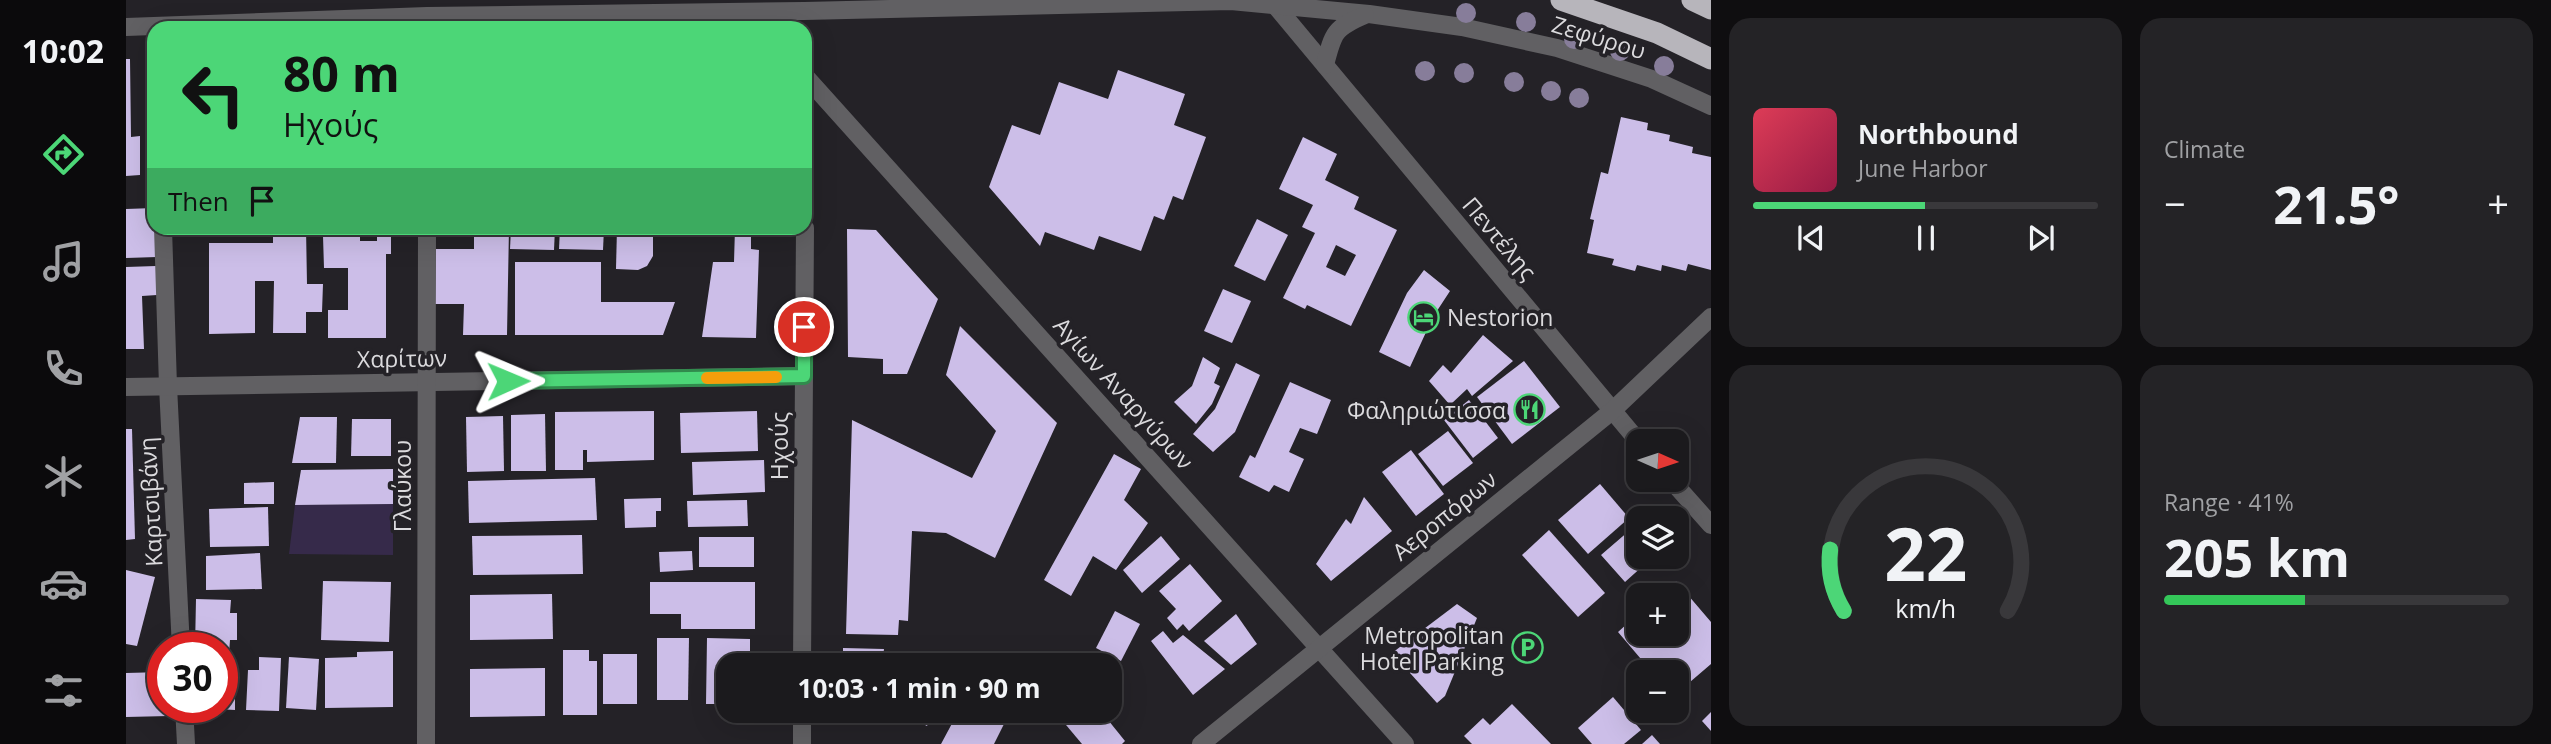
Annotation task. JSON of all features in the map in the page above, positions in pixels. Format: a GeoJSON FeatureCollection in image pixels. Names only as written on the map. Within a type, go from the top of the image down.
{"type":"FeatureCollection","features":[{"type":"Feature","properties":{"kind":"highway"},"geometry":{"type":"LineString","coordinates":[[1561,0],[1646,29],[1711,58]]}},
{"type":"Feature","properties":{"kind":"highway"},"geometry":{"type":"LineString","coordinates":[[1692,0],[1711,9]]}},
{"type":"Feature","properties":{"kind":"street","name":"Ζεφύρου"},"geometry":{"type":"LineString","coordinates":[[553,21],[804,19],[1231,1],[1274,4],[1462,27],[1557,48],[1652,79],[1711,106]]}},
{"type":"Feature","properties":{"kind":"street","name":"Πεντέλης"},"geometry":{"type":"LineString","coordinates":[[1274,4],[1628,429]]}},
{"type":"Feature","properties":{"kind":"street"},"geometry":{"type":"LineString","coordinates":[[1325,65],[1330,43],[1341,25],[1369,14]]}},
{"type":"Feature","properties":{"kind":"street","name":"Ζεφύρου"},"geometry":{"type":"LineString","coordinates":[[126,27],[147,27]]}},
{"type":"Feature","properties":{"kind":"street","name":"Αγίων Αναργύρων"},"geometry":{"type":"LineString","coordinates":[[812,84],[1320,646],[1405,744]]}},
{"type":"Feature","properties":{"kind":"street","name":"Καρτσιβάνη"},"geometry":{"type":"LineString","coordinates":[[163,235],[180,632]]}},
{"type":"Feature","properties":{"kind":"street","name":"Γλαύκου"},"geometry":{"type":"LineString","coordinates":[[426,744],[427,235]]}},
{"type":"Feature","properties":{"kind":"street","name":"Ηχούς"},"geometry":{"type":"LineString","coordinates":[[802,653],[804,235]]}},
{"type":"Feature","properties":{"kind":"street","name":"Αεροπόρων"},"geometry":{"type":"LineString","coordinates":[[1201,744],[1612,411],[1711,317]]}},
{"type":"Feature","properties":{"kind":"street","name":"Χαρίτων"},"geometry":{"type":"LineString","coordinates":[[126,387],[804,376]]}},
{"type":"Feature","properties":{"kind":"street"},"geometry":{"type":"LineString","coordinates":[[1682,492],[1711,525]]}},
{"type":"Feature","properties":{"kind":"street"},"geometry":{"type":"LineString","coordinates":[[185,723],[186,744]]}},
{"type":"Feature","properties":{"kind":"street"},"geometry":{"type":"LineString","coordinates":[[802,723],[802,744]]}},
{"type":"Feature","properties":{"kind":"shaded area"},"geometry":{"type":"Polygon","coordinates":[[[393,504],[393,555],[289,554],[295,505],[393,504]]]}},
{"type":"Feature","properties":{"kind":"building"},"geometry":{"type":"Polygon","coordinates":[[[126,59],[130,59],[131,137],[140,136],[140,175],[126,176],[126,59]]]}},
{"type":"Feature","properties":{"kind":"building"},"geometry":{"type":"Polygon","coordinates":[[[1118,70],[1185,94],[1174,125],[1206,137],[1183,200],[1173,196],[1164,220],[1154,216],[1141,251],[1099,236],[1094,250],[1045,232],[1040,246],[989,187],[1012,125],[1040,135],[1059,82],[1108,99],[1118,70]]]}},
{"type":"Feature","properties":{"kind":"building"},"geometry":{"type":"Polygon","coordinates":[[[1621,117],[1648,123],[1647,130],[1670,135],[1669,141],[1693,147],[1692,153],[1711,157],[1711,270],[1688,264],[1686,271],[1662,265],[1661,271],[1637,265],[1635,271],[1612,265],[1614,259],[1587,253],[1594,220],[1590,219],[1601,172],[1608,174],[1621,117]]]}},
{"type":"Feature","properties":{"kind":"building"},"geometry":{"type":"Polygon","coordinates":[[[1303,137],[1337,154],[1325,180],[1359,197],[1354,209],[1397,230],[1351,326],[1307,305],[1305,309],[1283,298],[1315,233],[1302,227],[1313,205],[1279,189],[1303,137]],[[1336,245],[1326,267],[1345,276],[1356,255],[1336,245]]]}},
{"type":"Feature","properties":{"kind":"building"},"geometry":{"type":"Polygon","coordinates":[[[147,208],[147,235],[156,235],[157,257],[126,258],[126,209],[147,208]]]}},
{"type":"Feature","properties":{"kind":"building"},"geometry":{"type":"Polygon","coordinates":[[[1257,219],[1288,235],[1265,281],[1234,266],[1257,219]]]}},
{"type":"Feature","properties":{"kind":"building"},"geometry":{"type":"Polygon","coordinates":[[[847,229],[876,230],[938,299],[907,374],[883,374],[883,359],[848,357],[847,229]]]}},
{"type":"Feature","properties":{"kind":"building"},"geometry":{"type":"Polygon","coordinates":[[[273,235],[306,235],[307,284],[323,284],[322,312],[306,312],[306,333],[273,333],[274,281],[255,281],[255,333],[209,334],[209,243],[273,243],[273,235]]]}},
{"type":"Feature","properties":{"kind":"building"},"geometry":{"type":"Polygon","coordinates":[[[360,235],[360,241],[377,241],[377,235],[391,235],[391,254],[386,254],[386,338],[328,338],[328,310],[348,310],[348,268],[324,268],[323,236],[360,235]]]}},
{"type":"Feature","properties":{"kind":"building"},"geometry":{"type":"Polygon","coordinates":[[[474,235],[509,235],[507,335],[463,335],[464,304],[435,304],[436,249],[474,249],[474,235]]]}},
{"type":"Feature","properties":{"kind":"building"},"geometry":{"type":"Polygon","coordinates":[[[511,235],[555,235],[554,250],[510,249],[511,235]]]}},
{"type":"Feature","properties":{"kind":"building"},"geometry":{"type":"Polygon","coordinates":[[[560,235],[604,235],[603,250],[559,249],[560,235]]]}},
{"type":"Feature","properties":{"kind":"building"},"geometry":{"type":"Polygon","coordinates":[[[617,235],[653,235],[653,256],[647,266],[638,270],[616,269],[617,235]]]}},
{"type":"Feature","properties":{"kind":"building"},"geometry":{"type":"Polygon","coordinates":[[[735,235],[751,235],[751,249],[759,250],[756,338],[702,337],[713,262],[734,262],[735,235]]]}},
{"type":"Feature","properties":{"kind":"building"},"geometry":{"type":"Polygon","coordinates":[[[515,262],[601,262],[601,302],[675,302],[663,335],[515,335],[515,262]]]}},
{"type":"Feature","properties":{"kind":"building"},"geometry":{"type":"Polygon","coordinates":[[[156,266],[157,295],[142,296],[144,349],[126,349],[126,267],[156,266]]]}},
{"type":"Feature","properties":{"kind":"building"},"geometry":{"type":"Polygon","coordinates":[[[1424,270],[1450,291],[1433,317],[1410,367],[1379,352],[1407,293],[1424,270]]]}},
{"type":"Feature","properties":{"kind":"building"},"geometry":{"type":"Polygon","coordinates":[[[1223,289],[1251,301],[1232,343],[1204,331],[1223,289]]]}},
{"type":"Feature","properties":{"kind":"building"},"geometry":{"type":"Polygon","coordinates":[[[960,326],[1057,423],[995,558],[946,533],[912,531],[908,621],[899,620],[898,635],[846,634],[852,420],[972,478],[996,431],[946,375],[960,326]]]}},
{"type":"Feature","properties":{"kind":"building"},"geometry":{"type":"Polygon","coordinates":[[[1483,335],[1513,361],[1472,396],[1467,389],[1450,405],[1429,381],[1443,365],[1451,373],[1483,335]]]}},
{"type":"Feature","properties":{"kind":"building"},"geometry":{"type":"Polygon","coordinates":[[[1203,357],[1220,368],[1214,383],[1220,386],[1212,404],[1196,424],[1174,402],[1192,386],[1203,357]]]}},
{"type":"Feature","properties":{"kind":"building"},"geometry":{"type":"Polygon","coordinates":[[[1524,361],[1560,407],[1512,444],[1477,397],[1524,361]]]}},
{"type":"Feature","properties":{"kind":"building"},"geometry":{"type":"Polygon","coordinates":[[[1236,363],[1260,375],[1235,432],[1213,452],[1193,434],[1215,409],[1236,363]]]}},
{"type":"Feature","properties":{"kind":"building"},"geometry":{"type":"Polygon","coordinates":[[[1290,382],[1331,400],[1317,434],[1300,428],[1289,452],[1304,459],[1289,492],[1274,485],[1269,492],[1239,477],[1250,455],[1255,458],[1290,382]]]}},
{"type":"Feature","properties":{"kind":"building"},"geometry":{"type":"Polygon","coordinates":[[[1469,400],[1498,438],[1473,458],[1444,420],[1469,400]]]}},
{"type":"Feature","properties":{"kind":"building"},"geometry":{"type":"Polygon","coordinates":[[[654,411],[654,460],[587,462],[587,450],[583,450],[583,470],[555,470],[555,412],[654,411]]]}},
{"type":"Feature","properties":{"kind":"building"},"geometry":{"type":"Polygon","coordinates":[[[757,411],[758,451],[681,453],[680,413],[757,411]]]}},
{"type":"Feature","properties":{"kind":"building"},"geometry":{"type":"Polygon","coordinates":[[[545,414],[546,471],[511,471],[511,415],[545,414]]]}},
{"type":"Feature","properties":{"kind":"building"},"geometry":{"type":"Polygon","coordinates":[[[503,416],[504,471],[467,472],[466,417],[503,416]]]}},
{"type":"Feature","properties":{"kind":"building"},"geometry":{"type":"Polygon","coordinates":[[[300,417],[337,417],[336,463],[292,463],[300,417]]]}},
{"type":"Feature","properties":{"kind":"building"},"geometry":{"type":"Polygon","coordinates":[[[352,419],[391,419],[391,456],[351,456],[352,419]]]}},
{"type":"Feature","properties":{"kind":"building"},"geometry":{"type":"Polygon","coordinates":[[[126,429],[132,429],[135,539],[126,540],[126,429]]]}},
{"type":"Feature","properties":{"kind":"building"},"geometry":{"type":"Polygon","coordinates":[[[1448,431],[1473,463],[1443,486],[1418,454],[1448,431]]]}},
{"type":"Feature","properties":{"kind":"building"},"geometry":{"type":"Polygon","coordinates":[[[1411,450],[1444,494],[1416,516],[1382,472],[1411,450]]]}},
{"type":"Feature","properties":{"kind":"building"},"geometry":{"type":"Polygon","coordinates":[[[1114,454],[1141,469],[1124,500],[1148,523],[1116,570],[1093,556],[1071,596],[1044,580],[1114,454]]]}},
{"type":"Feature","properties":{"kind":"building"},"geometry":{"type":"Polygon","coordinates":[[[764,460],[765,492],[693,495],[692,462],[764,460]]]}},
{"type":"Feature","properties":{"kind":"building"},"geometry":{"type":"Polygon","coordinates":[[[393,469],[393,504],[295,505],[301,470],[393,469]]]}},
{"type":"Feature","properties":{"kind":"building"},"geometry":{"type":"Polygon","coordinates":[[[595,478],[597,520],[469,523],[468,481],[595,478]]]}},
{"type":"Feature","properties":{"kind":"building"},"geometry":{"type":"Polygon","coordinates":[[[274,482],[274,504],[244,504],[244,483],[274,482]]]}},
{"type":"Feature","properties":{"kind":"building"},"geometry":{"type":"Polygon","coordinates":[[[1600,484],[1626,514],[1626,521],[1588,554],[1558,520],[1600,484]]]}},
{"type":"Feature","properties":{"kind":"building"},"geometry":{"type":"Polygon","coordinates":[[[1364,497],[1392,531],[1331,581],[1316,564],[1346,519],[1351,524],[1364,497]]]}},
{"type":"Feature","properties":{"kind":"building"},"geometry":{"type":"Polygon","coordinates":[[[661,498],[661,511],[656,511],[656,527],[625,528],[624,499],[661,498]]]}},
{"type":"Feature","properties":{"kind":"building"},"geometry":{"type":"Polygon","coordinates":[[[747,500],[748,526],[688,527],[687,501],[747,500]]]}},
{"type":"Feature","properties":{"kind":"building"},"geometry":{"type":"Polygon","coordinates":[[[268,507],[269,546],[210,547],[209,509],[268,507]]]}},
{"type":"Feature","properties":{"kind":"building"},"geometry":{"type":"Polygon","coordinates":[[[1549,530],[1605,593],[1578,617],[1522,555],[1549,530]]]}},
{"type":"Feature","properties":{"kind":"building"},"geometry":{"type":"Polygon","coordinates":[[[1626,533],[1626,569],[1640,569],[1625,582],[1601,555],[1626,533]]]}},
{"type":"Feature","properties":{"kind":"building"},"geometry":{"type":"Polygon","coordinates":[[[582,535],[583,574],[473,575],[472,536],[582,535]]]}},
{"type":"Feature","properties":{"kind":"building"},"geometry":{"type":"Polygon","coordinates":[[[1161,536],[1180,559],[1142,593],[1123,570],[1161,536]]]}},
{"type":"Feature","properties":{"kind":"building"},"geometry":{"type":"Polygon","coordinates":[[[699,537],[754,537],[754,567],[699,567],[699,537]]]}},
{"type":"Feature","properties":{"kind":"building"},"geometry":{"type":"Polygon","coordinates":[[[692,551],[693,570],[660,572],[659,552],[692,551]]]}},
{"type":"Feature","properties":{"kind":"building"},"geometry":{"type":"Polygon","coordinates":[[[260,553],[262,589],[206,590],[206,556],[260,553]]]}},
{"type":"Feature","properties":{"kind":"building"},"geometry":{"type":"Polygon","coordinates":[[[1190,564],[1222,601],[1189,631],[1183,624],[1177,630],[1167,618],[1176,609],[1159,591],[1190,564]]]}},
{"type":"Feature","properties":{"kind":"building"},"geometry":{"type":"Polygon","coordinates":[[[126,570],[155,577],[137,646],[126,644],[126,570]]]}},
{"type":"Feature","properties":{"kind":"building"},"geometry":{"type":"Polygon","coordinates":[[[323,581],[391,582],[389,642],[321,640],[323,581]]]}},
{"type":"Feature","properties":{"kind":"building"},"geometry":{"type":"Polygon","coordinates":[[[650,582],[755,582],[755,629],[681,629],[681,614],[650,614],[650,582]]]}},
{"type":"Feature","properties":{"kind":"building"},"geometry":{"type":"Polygon","coordinates":[[[552,594],[553,639],[470,640],[470,595],[552,594]]]}},
{"type":"Feature","properties":{"kind":"building"},"geometry":{"type":"Polygon","coordinates":[[[1689,596],[1711,622],[1711,664],[1689,683],[1689,660],[1642,660],[1630,646],[1689,646],[1689,596]]]}},
{"type":"Feature","properties":{"kind":"building"},"geometry":{"type":"Polygon","coordinates":[[[196,599],[231,600],[230,613],[237,613],[237,632],[195,632],[196,599]]]}},
{"type":"Feature","properties":{"kind":"building"},"geometry":{"type":"Polygon","coordinates":[[[1457,604],[1477,618],[1445,696],[1437,703],[1392,653],[1457,604]]]}},
{"type":"Feature","properties":{"kind":"building"},"geometry":{"type":"Polygon","coordinates":[[[1115,611],[1140,624],[1122,659],[1122,653],[1106,653],[1096,648],[1115,611]]]}},
{"type":"Feature","properties":{"kind":"building"},"geometry":{"type":"Polygon","coordinates":[[[1236,614],[1257,644],[1231,665],[1204,641],[1236,614]]]}},
{"type":"Feature","properties":{"kind":"building"},"geometry":{"type":"Polygon","coordinates":[[[1626,625],[1626,641],[1618,632],[1626,625]]]}},
{"type":"Feature","properties":{"kind":"building"},"geometry":{"type":"Polygon","coordinates":[[[1163,631],[1173,643],[1183,635],[1225,669],[1193,695],[1151,641],[1163,631]]]}},
{"type":"Feature","properties":{"kind":"building"},"geometry":{"type":"Polygon","coordinates":[[[657,638],[689,638],[688,700],[657,700],[657,638]]]}},
{"type":"Feature","properties":{"kind":"building"},"geometry":{"type":"Polygon","coordinates":[[[707,638],[750,639],[750,653],[716,653],[716,704],[706,704],[707,638]]]}},
{"type":"Feature","properties":{"kind":"building"},"geometry":{"type":"Polygon","coordinates":[[[843,648],[884,649],[884,653],[843,653],[843,648]]]}},
{"type":"Feature","properties":{"kind":"building"},"geometry":{"type":"Polygon","coordinates":[[[563,650],[589,650],[589,661],[597,661],[597,715],[563,715],[563,650]]]}},
{"type":"Feature","properties":{"kind":"building"},"geometry":{"type":"Polygon","coordinates":[[[393,651],[393,707],[325,708],[325,658],[357,657],[357,652],[393,651]]]}},
{"type":"Feature","properties":{"kind":"building"},"geometry":{"type":"Polygon","coordinates":[[[603,654],[637,654],[637,704],[603,704],[603,654]]]}},
{"type":"Feature","properties":{"kind":"building"},"geometry":{"type":"Polygon","coordinates":[[[259,657],[281,658],[279,711],[246,710],[248,670],[259,670],[259,657]]]}},
{"type":"Feature","properties":{"kind":"building"},"geometry":{"type":"Polygon","coordinates":[[[289,657],[319,659],[316,710],[286,708],[289,657]]]}},
{"type":"Feature","properties":{"kind":"building"},"geometry":{"type":"Polygon","coordinates":[[[545,668],[545,716],[470,717],[470,669],[545,668]]]}},
{"type":"Feature","properties":{"kind":"building"},"geometry":{"type":"Polygon","coordinates":[[[147,672],[147,717],[126,717],[126,673],[147,672]]]}},
{"type":"Feature","properties":{"kind":"building"},"geometry":{"type":"Polygon","coordinates":[[[1613,697],[1626,712],[1626,723],[1635,723],[1641,730],[1624,744],[1592,744],[1578,728],[1613,697]]]}},
{"type":"Feature","properties":{"kind":"building"},"geometry":{"type":"Polygon","coordinates":[[[1512,704],[1551,744],[1472,744],[1464,736],[1483,718],[1490,725],[1512,704]]]}},
{"type":"Feature","properties":{"kind":"building"},"geometry":{"type":"Polygon","coordinates":[[[1711,712],[1711,731],[1702,721],[1711,712]]]}},
{"type":"Feature","properties":{"kind":"building"},"geometry":{"type":"Polygon","coordinates":[[[952,723],[1004,723],[994,744],[941,744],[952,723]]]}},
{"type":"Feature","properties":{"kind":"building"},"geometry":{"type":"Polygon","coordinates":[[[1064,723],[1110,723],[1125,741],[1122,744],[1082,744],[1064,723]]]}},
{"type":"Feature","properties":{"kind":"building"},"geometry":{"type":"Polygon","coordinates":[[[1652,735],[1660,744],[1642,744],[1652,735]]]}},
{"type":"Feature","properties":{"kind":"slow traffic"},"geometry":{"type":"LineString","coordinates":[[707,378],[776,377]]}},
{"type":"Feature","properties":{"kind":"place","name":"Nestorion"},"geometry":{"type":"Point","coordinates":[1424,317]}},
{"type":"Feature","properties":{"kind":"place","name":"Φαληριώτισσα"},"geometry":{"type":"Point","coordinates":[1529,410]}},
{"type":"Feature","properties":{"kind":"place","name":"Metropolitan Hotel Parking"},"geometry":{"type":"Point","coordinates":[1527,648]}},
{"type":"Feature","properties":{"kind":"route"},"geometry":{"type":"LineString","coordinates":[[508,381],[804,376],[804,327]]}}]}
